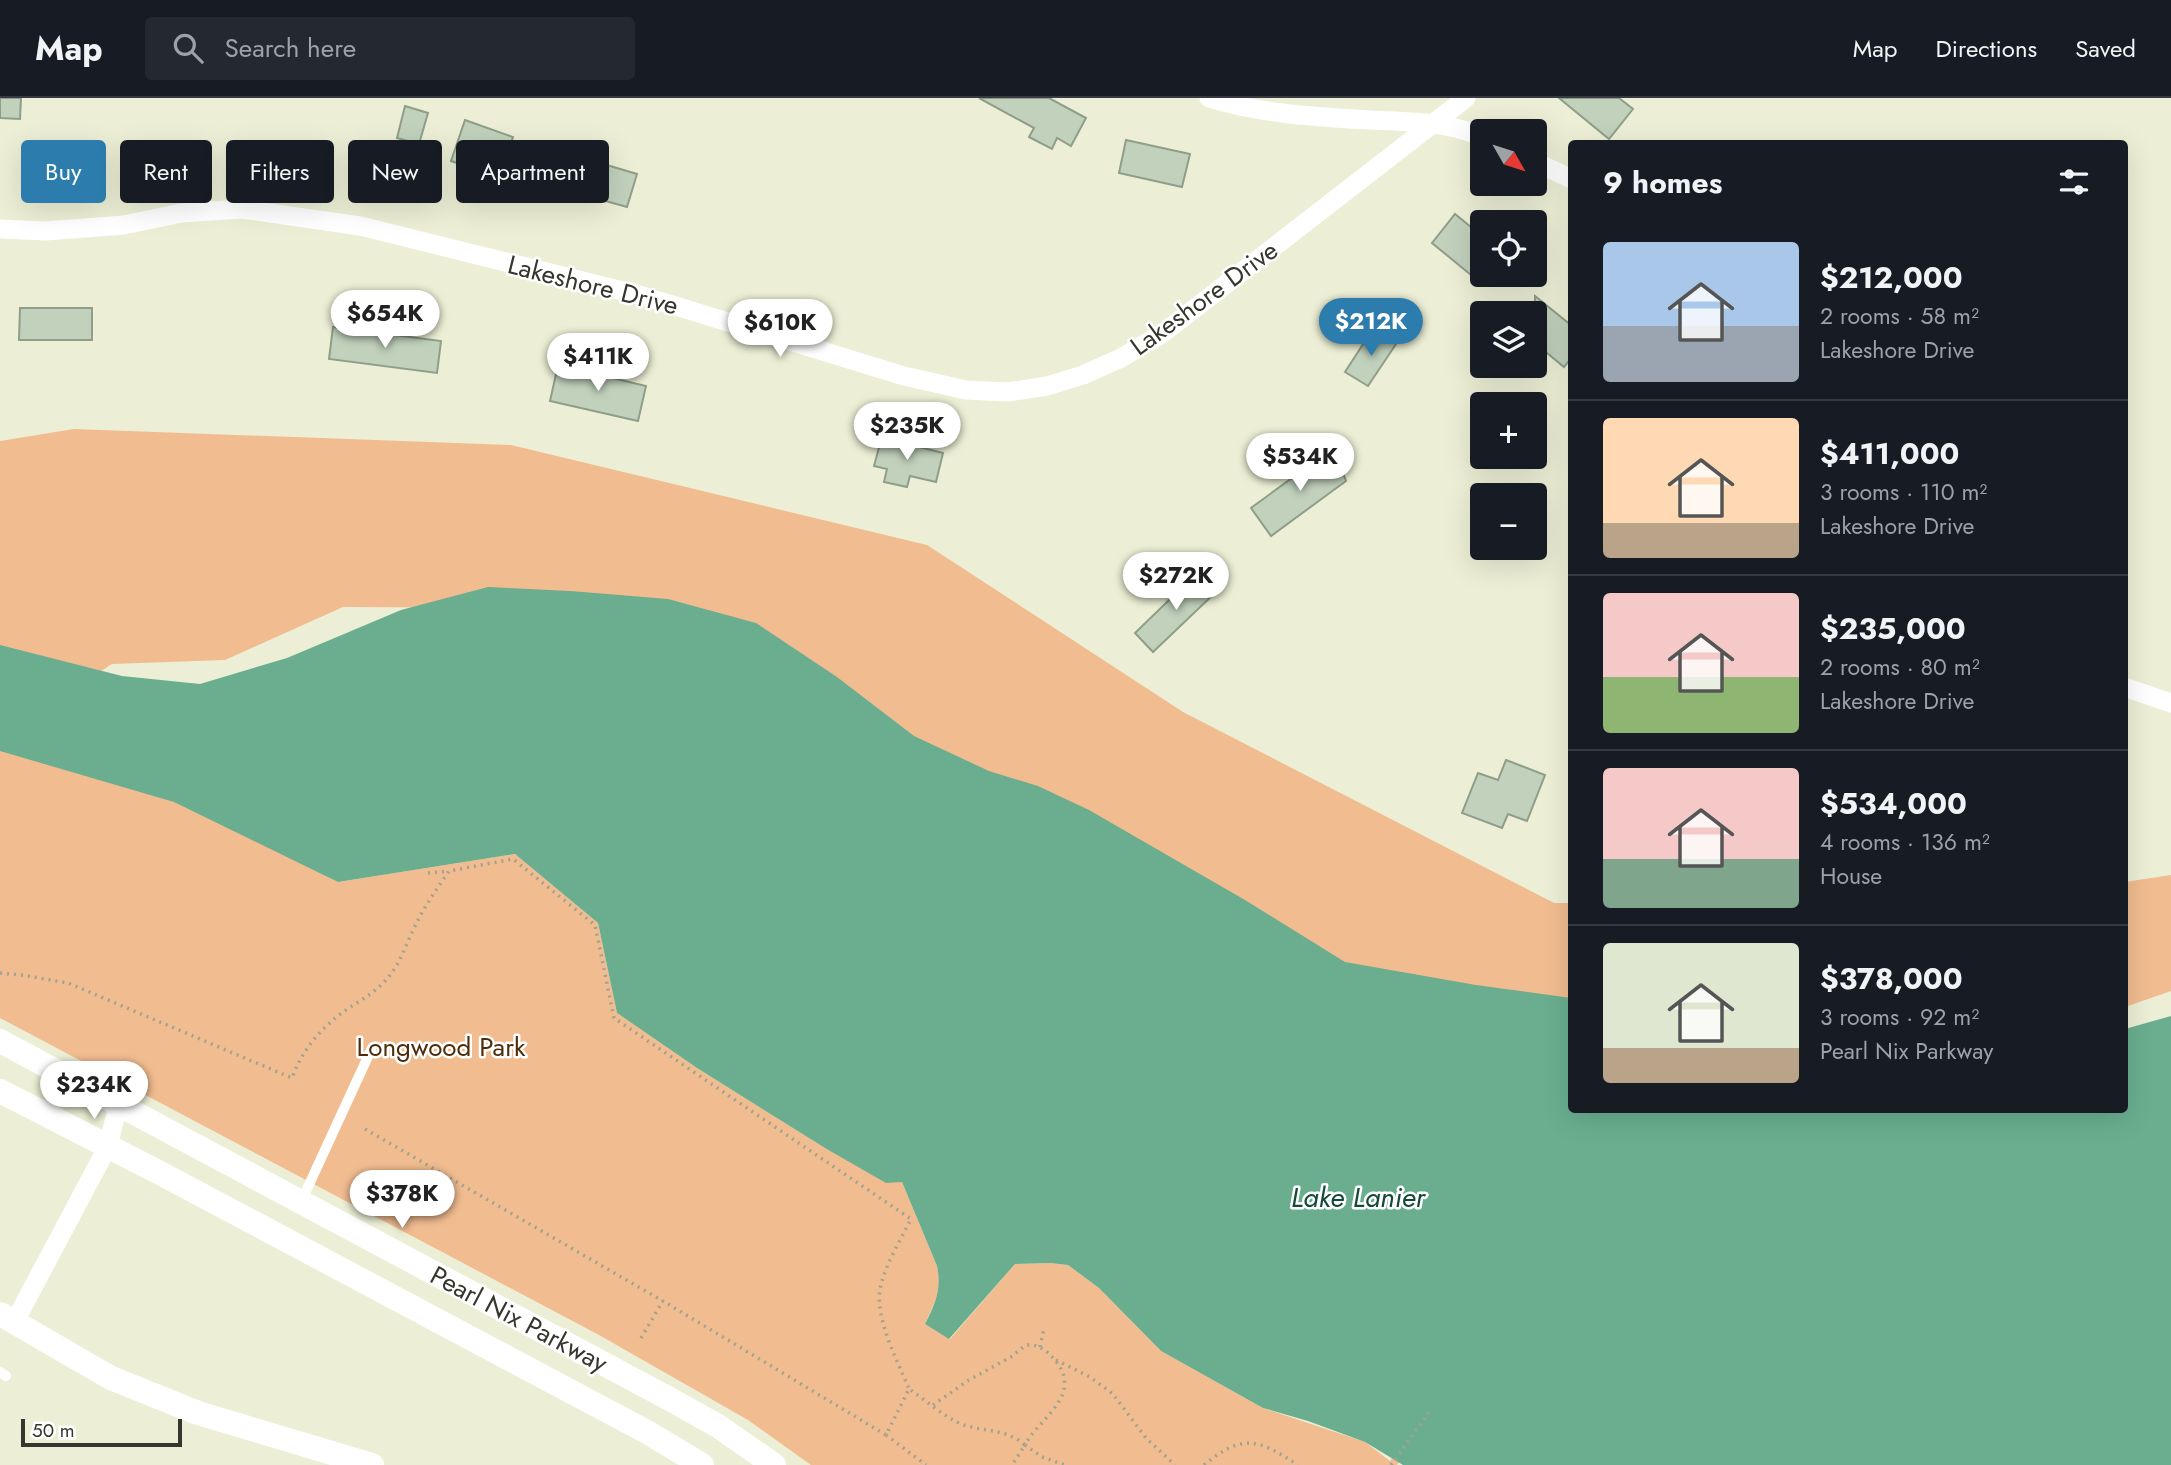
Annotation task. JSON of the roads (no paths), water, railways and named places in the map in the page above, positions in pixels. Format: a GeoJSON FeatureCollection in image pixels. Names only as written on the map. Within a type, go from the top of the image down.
{"type":"FeatureCollection","features":[{"type":"Feature","properties":{"kind":"street"},"geometry":{"type":"LineString","coordinates":[[1209,98],[1232,105],[1288,113],[1433,123],[1470,131]]}},
{"type":"Feature","properties":{"kind":"street","name":"Lakeshore Drive"},"geometry":{"type":"LineString","coordinates":[[0,229],[46,231],[124,225],[181,213],[242,209],[360,226],[643,296],[904,376],[966,390],[1008,392],[1046,386],[1083,374],[1121,358],[1163,333],[1466,98]]}},
{"type":"Feature","properties":{"kind":"street"},"geometry":{"type":"LineString","coordinates":[[1547,168],[1568,177]]}},
{"type":"Feature","properties":{"kind":"street"},"geometry":{"type":"LineString","coordinates":[[2128,688],[2171,703]]}},
{"type":"Feature","properties":{"kind":"street","name":"Pearl Nix Parkway"},"geometry":{"type":"LineString","coordinates":[[0,1041],[697,1414],[774,1465]]}},
{"type":"Feature","properties":{"kind":"street","name":"Pearl Nix Parkway"},"geometry":{"type":"LineString","coordinates":[[0,1091],[647,1432],[702,1465]]}},
{"type":"Feature","properties":{"kind":"street"},"geometry":{"type":"LineString","coordinates":[[118,1106],[108,1146],[7,1319],[111,1378],[198,1413],[372,1465]]}},
{"type":"Feature","properties":{"kind":"lane"},"geometry":{"type":"LineString","coordinates":[[301,1202],[371,1051]]}},
{"type":"Feature","properties":{"kind":"water","name":"Lake Lanier"},"geometry":{"type":"Polygon","coordinates":[[[488,587],[668,599],[756,623],[837,677],[914,736],[989,771],[1038,786],[1089,810],[1245,900],[1345,962],[1568,998],[1568,1113],[2128,1113],[2128,1028],[2171,1016],[2171,1465],[1403,1465],[1365,1442],[1263,1408],[1161,1351],[1099,1288],[1068,1265],[1050,1263],[1015,1264],[949,1339],[925,1324],[937,1296],[937,1266],[902,1182],[886,1183],[825,1148],[697,1068],[617,1013],[598,923],[515,854],[338,882],[174,802],[0,751],[0,645],[122,676],[200,684],[287,658],[401,610],[488,587]]]}},
{"type":"Feature","properties":{"kind":"park label","name":"Longwood Park"},"geometry":{"type":"Point","coordinates":[441,1047]}}]}
